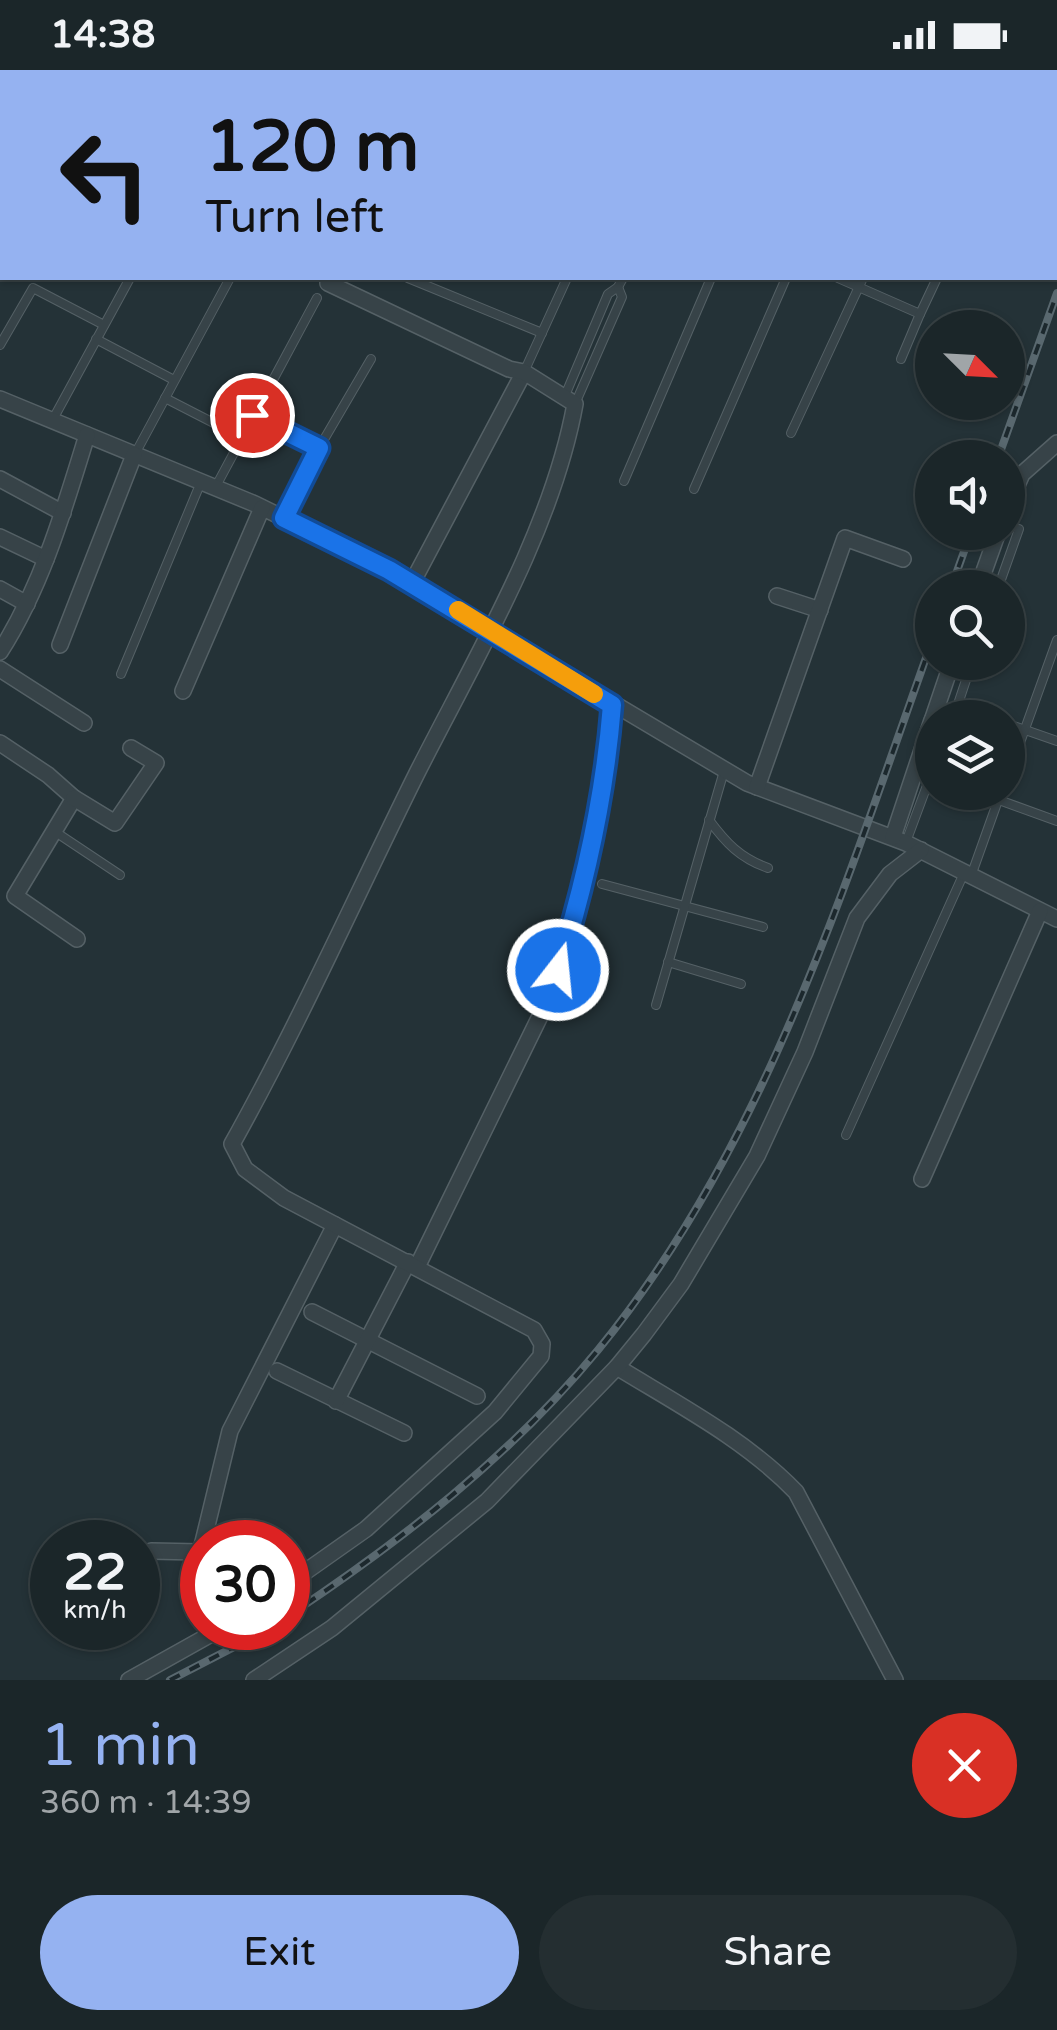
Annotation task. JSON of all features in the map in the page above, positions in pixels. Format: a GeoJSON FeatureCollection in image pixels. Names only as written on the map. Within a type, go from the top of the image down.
{"type":"FeatureCollection","features":[{"type":"Feature","properties":{"kind":"street"},"geometry":{"type":"LineString","coordinates":[[310,1568],[366,1529],[495,1412],[541,1356],[542,1344],[534,1330],[284,1198],[244,1169],[232,1144],[490,629],[540,521],[566,453],[569,402],[524,372],[508,370],[328,280]]}},
{"type":"Feature","properties":{"kind":"street"},"geometry":{"type":"LineString","coordinates":[[412,583],[524,372]]}},
{"type":"Feature","properties":{"kind":"street"},"geometry":{"type":"LineString","coordinates":[[0,399],[284,518],[412,583],[724,771],[907,844],[1057,919]]}},
{"type":"Feature","properties":{"kind":"street"},"geometry":{"type":"LineString","coordinates":[[0,652],[46,559],[87,435]]}},
{"type":"Feature","properties":{"kind":"street"},"geometry":{"type":"LineString","coordinates":[[1025,471],[1057,443]]}},
{"type":"Feature","properties":{"kind":"street"},"geometry":{"type":"LineString","coordinates":[[60,645],[134,455]]}},
{"type":"Feature","properties":{"kind":"street"},"geometry":{"type":"LineString","coordinates":[[0,479],[63,513]]}},
{"type":"Feature","properties":{"kind":"street"},"geometry":{"type":"LineString","coordinates":[[183,691],[262,508]]}},
{"type":"Feature","properties":{"kind":"street"},"geometry":{"type":"LineString","coordinates":[[0,537],[46,559]]}},
{"type":"Feature","properties":{"kind":"street"},"geometry":{"type":"LineString","coordinates":[[757,787],[846,538],[903,559]]}},
{"type":"Feature","properties":{"kind":"street"},"geometry":{"type":"LineString","coordinates":[[0,589],[27,604]]}},
{"type":"Feature","properties":{"kind":"street"},"geometry":{"type":"LineString","coordinates":[[777,596],[820,610]]}},
{"type":"Feature","properties":{"kind":"street"},"geometry":{"type":"LineString","coordinates":[[0,668],[84,723]]}},
{"type":"Feature","properties":{"kind":"street"},"geometry":{"type":"LineString","coordinates":[[336,1401],[412,1265],[544,1006],[569,938],[604,779],[612,705]]}},
{"type":"Feature","properties":{"kind":"street"},"geometry":{"type":"LineString","coordinates":[[0,743],[115,823],[156,763],[131,748]]}},
{"type":"Feature","properties":{"kind":"street"},"geometry":{"type":"LineString","coordinates":[[74,798],[16,896],[77,939]]}},
{"type":"Feature","properties":{"kind":"street"},"geometry":{"type":"LineString","coordinates":[[254,1680],[332,1628],[487,1501],[617,1367],[681,1284],[757,1156],[805,1052],[856,918],[890,874],[907,844],[915,806]]}},
{"type":"Feature","properties":{"kind":"street"},"geometry":{"type":"LineString","coordinates":[[922,1179],[1040,911]]}},
{"type":"Feature","properties":{"kind":"street"},"geometry":{"type":"LineString","coordinates":[[209,1520],[230,1431],[334,1225]]}},
{"type":"Feature","properties":{"kind":"street"},"geometry":{"type":"LineString","coordinates":[[312,1312],[477,1396]]}},
{"type":"Feature","properties":{"kind":"street"},"geometry":{"type":"LineString","coordinates":[[617,1367],[712,1425],[776,1471],[796,1492],[895,1680]]}},
{"type":"Feature","properties":{"kind":"street"},"geometry":{"type":"LineString","coordinates":[[276,1371],[404,1433]]}},
{"type":"Feature","properties":{"kind":"street"},"geometry":{"type":"LineString","coordinates":[[129,1680],[187,1650]]}},
{"type":"Feature","properties":{"kind":"lane"},"geometry":{"type":"LineString","coordinates":[[52,421],[129,280]]}},
{"type":"Feature","properties":{"kind":"lane"},"geometry":{"type":"LineString","coordinates":[[134,455],[229,280]]}},
{"type":"Feature","properties":{"kind":"lane"},"geometry":{"type":"LineString","coordinates":[[413,280],[542,333]]}},
{"type":"Feature","properties":{"kind":"lane"},"geometry":{"type":"LineString","coordinates":[[524,372],[564,280]]}},
{"type":"Feature","properties":{"kind":"lane"},"geometry":{"type":"LineString","coordinates":[[569,402],[608,294],[622,280]]}},
{"type":"Feature","properties":{"kind":"lane"},"geometry":{"type":"LineString","coordinates":[[624,481],[711,280]]}},
{"type":"Feature","properties":{"kind":"lane"},"geometry":{"type":"LineString","coordinates":[[694,489],[785,280]]}},
{"type":"Feature","properties":{"kind":"lane"},"geometry":{"type":"LineString","coordinates":[[922,310],[937,280]]}},
{"type":"Feature","properties":{"kind":"lane"},"geometry":{"type":"LineString","coordinates":[[791,432],[861,282],[915,311]]}},
{"type":"Feature","properties":{"kind":"lane"},"geometry":{"type":"LineString","coordinates":[[569,402],[584,390],[622,297],[618,287]]}},
{"type":"Feature","properties":{"kind":"lane"},"geometry":{"type":"LineString","coordinates":[[0,344],[33,288],[104,325]]}},
{"type":"Feature","properties":{"kind":"lane"},"geometry":{"type":"LineString","coordinates":[[121,674],[208,485],[241,437],[317,298]]}},
{"type":"Feature","properties":{"kind":"lane"},"geometry":{"type":"LineString","coordinates":[[901,359],[915,326]]}},
{"type":"Feature","properties":{"kind":"lane"},"geometry":{"type":"LineString","coordinates":[[96,339],[174,380]]}},
{"type":"Feature","properties":{"kind":"lane"},"geometry":{"type":"LineString","coordinates":[[284,518],[371,359]]}},
{"type":"Feature","properties":{"kind":"lane"},"geometry":{"type":"LineString","coordinates":[[165,398],[241,437]]}},
{"type":"Feature","properties":{"kind":"lane"},"geometry":{"type":"LineString","coordinates":[[252,415],[319,448]]}},
{"type":"Feature","properties":{"kind":"lane"},"geometry":{"type":"LineString","coordinates":[[1025,728],[1053,663],[1057,640]]}},
{"type":"Feature","properties":{"kind":"lane"},"geometry":{"type":"LineString","coordinates":[[1025,730],[1057,741]]}},
{"type":"Feature","properties":{"kind":"lane"},"geometry":{"type":"LineString","coordinates":[[656,1004],[724,771]]}},
{"type":"Feature","properties":{"kind":"lane"},"geometry":{"type":"LineString","coordinates":[[1025,807],[1057,820]]}},
{"type":"Feature","properties":{"kind":"lane"},"geometry":{"type":"LineString","coordinates":[[907,844],[919,810]]}},
{"type":"Feature","properties":{"kind":"lane"},"geometry":{"type":"LineString","coordinates":[[846,1135],[968,875],[994,810]]}},
{"type":"Feature","properties":{"kind":"lane"},"geometry":{"type":"LineString","coordinates":[[709,820],[730,848],[750,862],[768,868]]}},
{"type":"Feature","properties":{"kind":"lane"},"geometry":{"type":"LineString","coordinates":[[54,830],[120,875]]}},
{"type":"Feature","properties":{"kind":"lane"},"geometry":{"type":"LineString","coordinates":[[602,884],[763,927]]}},
{"type":"Feature","properties":{"kind":"lane"},"geometry":{"type":"LineString","coordinates":[[668,962],[742,984]]}},
{"type":"Feature","properties":{"kind":"railway"},"geometry":{"type":"LineString","coordinates":[[1004,440],[1057,293]]}},
{"type":"Feature","properties":{"kind":"railway"},"geometry":{"type":"LineString","coordinates":[[957,570],[965,550]]}},
{"type":"Feature","properties":{"kind":"railway"},"geometry":{"type":"LineString","coordinates":[[310,1601],[413,1527],[529,1426],[598,1350],[657,1271],[709,1187],[795,1011],[918,680]]}},
{"type":"Feature","properties":{"kind":"railway"},"geometry":{"type":"LineString","coordinates":[[170,1680],[228,1650]]}},
{"type":"Feature","properties":{"kind":"slow traffic"},"geometry":{"type":"LineString","coordinates":[[458,610],[594,694]]}},
{"type":"Feature","properties":{"kind":"route"},"geometry":{"type":"LineString","coordinates":[[252,415],[319,448],[284,518],[389,570],[612,705],[604,779],[569,938],[558,970]]}}]}
